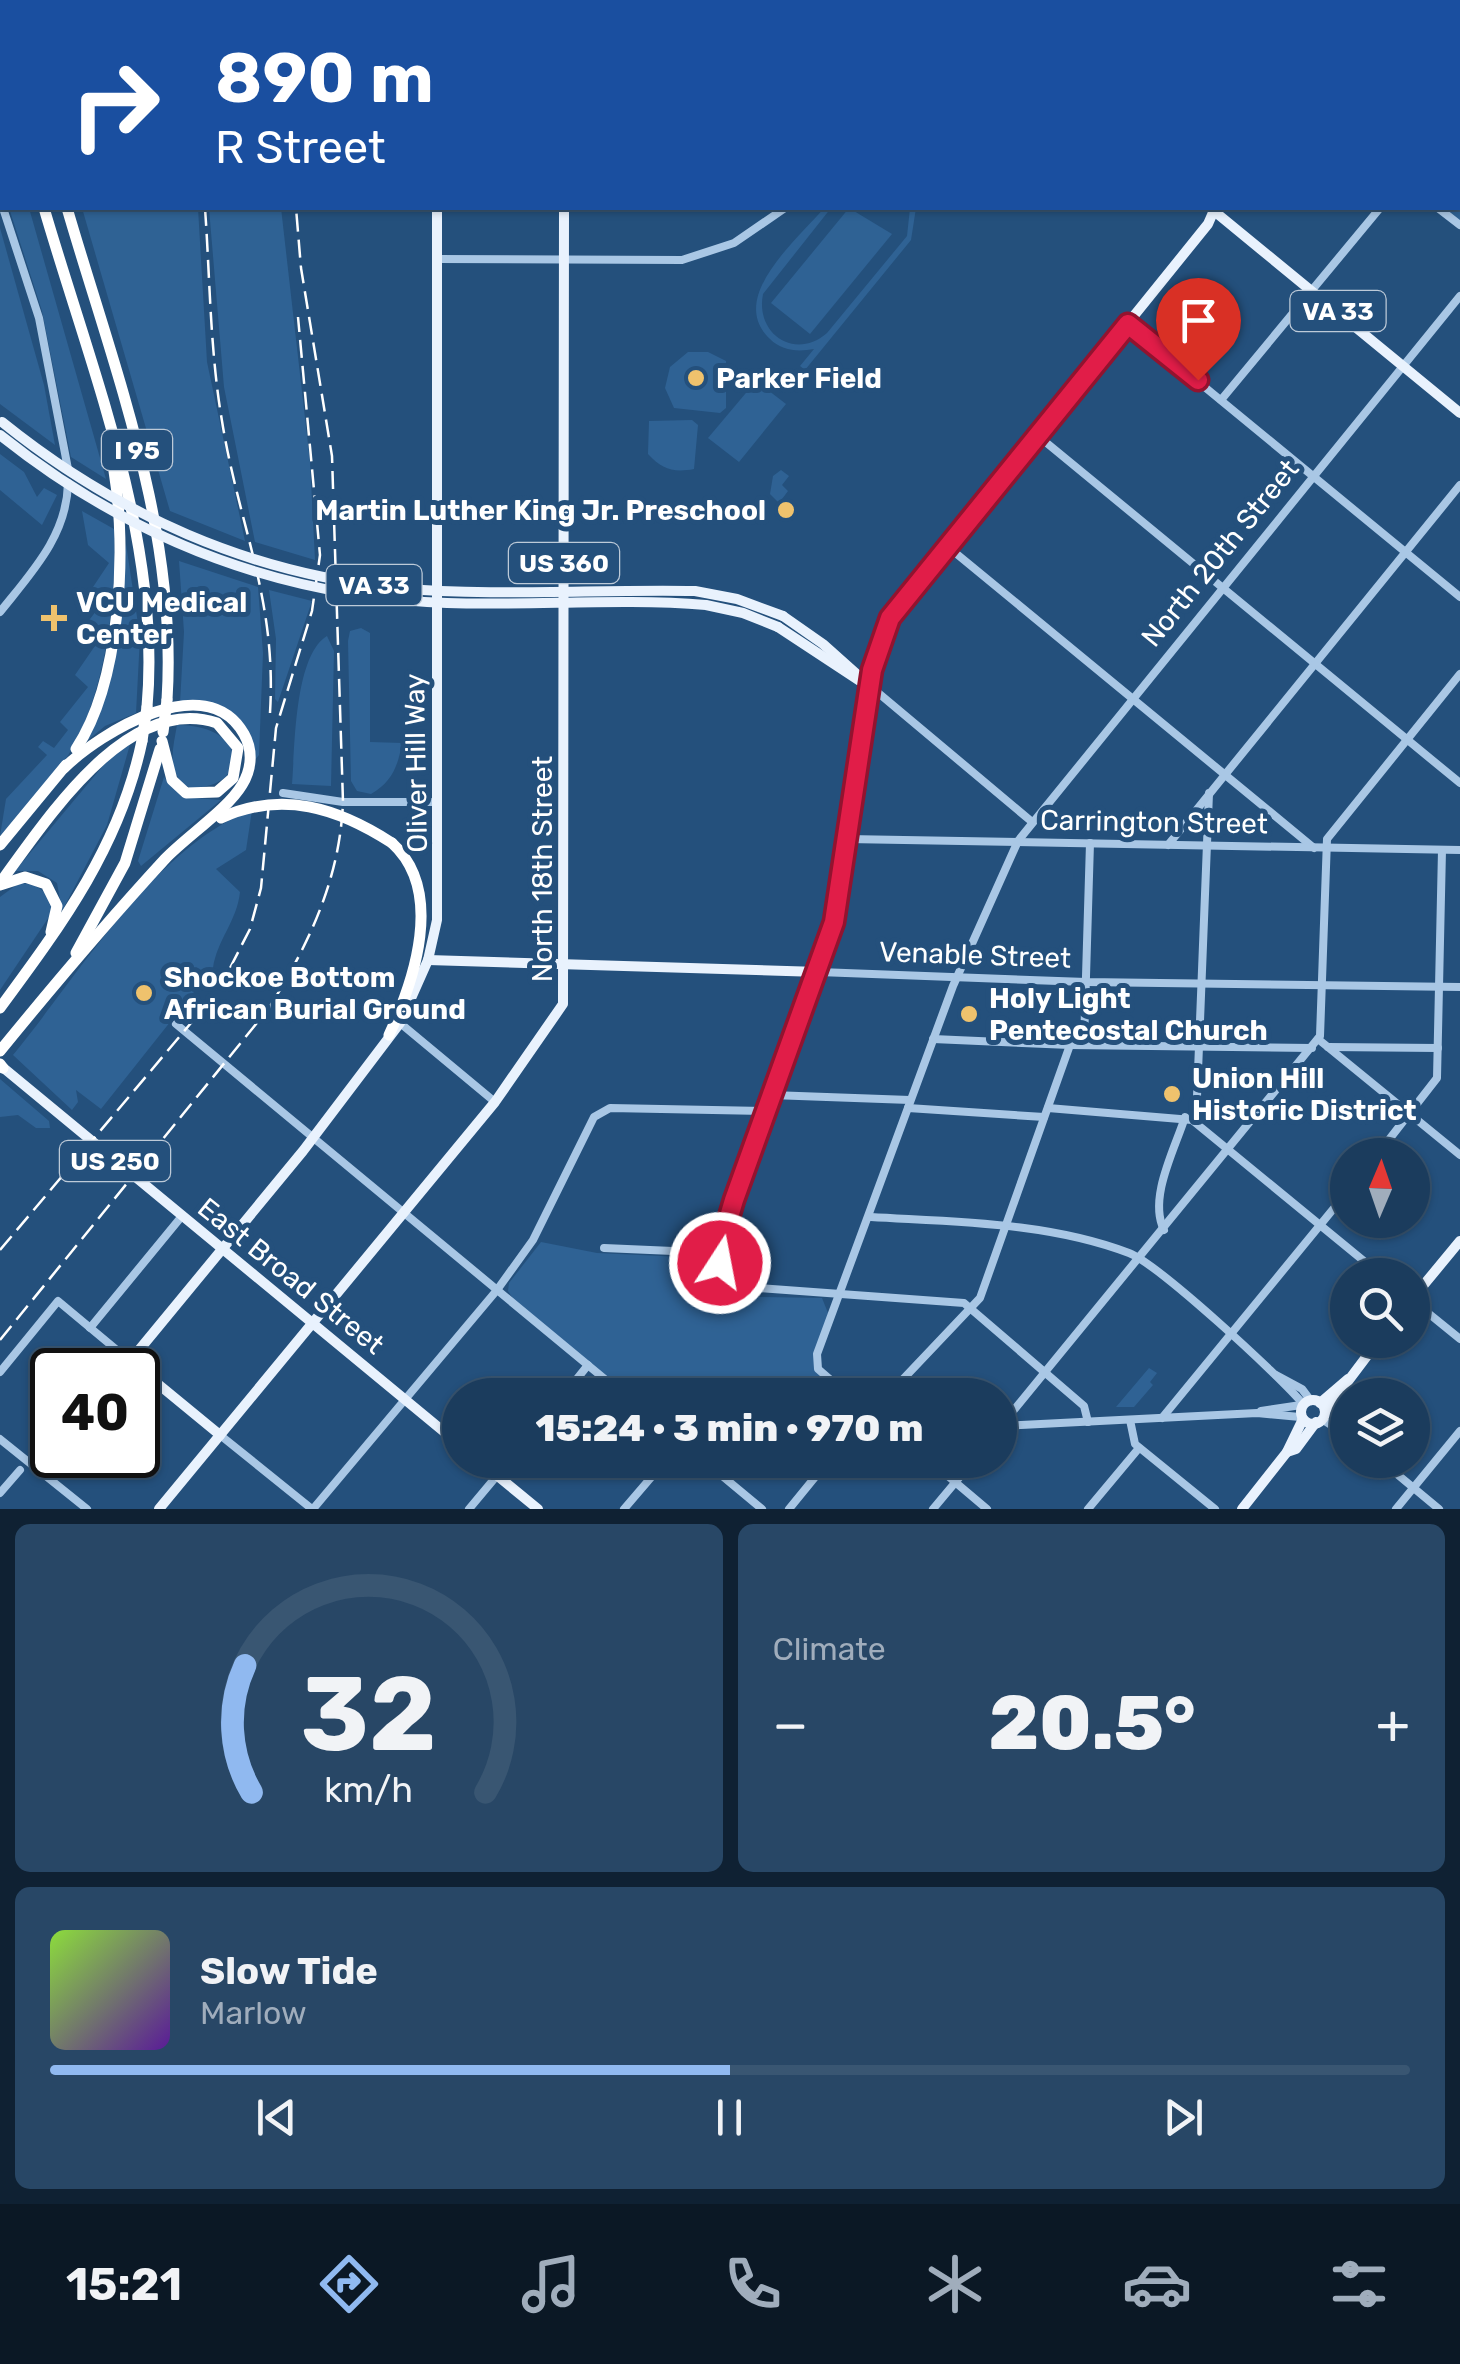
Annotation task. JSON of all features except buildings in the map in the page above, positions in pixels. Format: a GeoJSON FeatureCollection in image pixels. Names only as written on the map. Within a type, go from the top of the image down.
{"type":"FeatureCollection","features":[{"type":"Feature","properties":{"kind":"highway","name":"I 95"},"geometry":{"type":"LineString","coordinates":[[0,1008],[40,954],[106,850],[142,741],[150,645],[146,581],[130,504],[45,210]]}},
{"type":"Feature","properties":{"kind":"highway","name":"I 95"},"geometry":{"type":"LineString","coordinates":[[0,1050],[70,963],[108,900],[140,825],[163,736],[167,700],[169,616],[161,540],[68,210]]}},
{"type":"Feature","properties":{"kind":"highway"},"geometry":{"type":"LineString","coordinates":[[0,845],[64,768],[86,734],[101,698],[121,529],[105,417]]}},
{"type":"Feature","properties":{"kind":"highway"},"geometry":{"type":"LineString","coordinates":[[32,1012],[170,855],[244,783],[250,750],[232,719],[210,709],[162,710],[115,727],[64,768]]}},
{"type":"Feature","properties":{"kind":"highway"},"geometry":{"type":"LineString","coordinates":[[0,884],[100,760],[128,736],[180,719],[218,724],[238,748],[234,778],[217,792],[186,793],[172,780],[163,736]]}},
{"type":"Feature","properties":{"kind":"highway"},"geometry":{"type":"LineString","coordinates":[[170,855],[221,818],[268,803],[303,804],[338,815],[392,843],[415,875],[420,913],[415,972],[390,1035]]}},
{"type":"Feature","properties":{"kind":"highway"},"geometry":{"type":"LineString","coordinates":[[0,884],[30,877],[53,893],[56,914],[40,954]]}},
{"type":"Feature","properties":{"kind":"main road","name":"Oliver Hill Way"},"geometry":{"type":"LineString","coordinates":[[140,1348],[400,1022],[428,960],[439,892],[437,210]]}},
{"type":"Feature","properties":{"kind":"main road","name":"North 18th Street"},"geometry":{"type":"LineString","coordinates":[[159,1509],[495,1102],[556,1020],[565,995],[564,210]]}},
{"type":"Feature","properties":{"kind":"main road","name":"VA 33"},"geometry":{"type":"LineString","coordinates":[[0,422],[64,469],[135,511],[211,545],[290,570],[428,590],[695,591],[737,599],[824,644],[870,686],[890,618],[1128,324],[1212,210]]}},
{"type":"Feature","properties":{"kind":"main road","name":"VA 33"},"geometry":{"type":"LineString","coordinates":[[1214,210],[1460,412]]}},
{"type":"Feature","properties":{"kind":"main road","name":"VA 33"},"geometry":{"type":"LineString","coordinates":[[0,435],[66,485],[138,526],[216,560],[297,584],[379,598],[449,603],[706,605],[780,622]]}},
{"type":"Feature","properties":{"kind":"main road"},"geometry":{"type":"LineString","coordinates":[[819,972],[834,922],[870,686]]}},
{"type":"Feature","properties":{"kind":"main road","name":"Venable Street"},"geometry":{"type":"LineString","coordinates":[[428,960],[819,972]]}},
{"type":"Feature","properties":{"kind":"main road","name":"East Broad Street"},"geometry":{"type":"LineString","coordinates":[[3,1067],[442,1430]]}},
{"type":"Feature","properties":{"kind":"main road"},"geometry":{"type":"LineString","coordinates":[[1430,1278],[1460,1240]]}},
{"type":"Feature","properties":{"kind":"main road"},"geometry":{"type":"LineString","coordinates":[[1242,1509],[1313,1411],[1364,1358]]}},
{"type":"Feature","properties":{"kind":"main road"},"geometry":{"type":"LineString","coordinates":[[160,1390],[220,1434]]}},
{"type":"Feature","properties":{"kind":"main road"},"geometry":{"type":"LineString","coordinates":[[501,1478],[538,1509]]}},
{"type":"Feature","properties":{"kind":"street"},"geometry":{"type":"LineString","coordinates":[[0,612],[58,532],[68,492],[63,436],[39,318],[4,210]]}},
{"type":"Feature","properties":{"kind":"street"},"geometry":{"type":"LineString","coordinates":[[437,259],[654,262],[695,257],[756,232],[783,210]]}},
{"type":"Feature","properties":{"kind":"street"},"geometry":{"type":"LineString","coordinates":[[1221,400],[1378,210]]}},
{"type":"Feature","properties":{"kind":"street"},"geometry":{"type":"LineString","coordinates":[[1440,210],[1460,226]]}},
{"type":"Feature","properties":{"kind":"street","name":"North 20th Street"},"geometry":{"type":"LineString","coordinates":[[830,1378],[816,1364],[840,1292],[871,1217],[956,978],[1018,841],[1460,296]]}},
{"type":"Feature","properties":{"kind":"street"},"geometry":{"type":"LineString","coordinates":[[1128,324],[1460,596]]}},
{"type":"Feature","properties":{"kind":"street"},"geometry":{"type":"LineString","coordinates":[[1037,436],[1460,783]]}},
{"type":"Feature","properties":{"kind":"street"},"geometry":{"type":"LineString","coordinates":[[1168,844],[1460,484]]}},
{"type":"Feature","properties":{"kind":"street"},"geometry":{"type":"LineString","coordinates":[[947,546],[1314,848]]}},
{"type":"Feature","properties":{"kind":"street"},"geometry":{"type":"LineString","coordinates":[[1017,1406],[1315,1043],[1322,1030],[1326,848],[1333,830],[1460,674]]}},
{"type":"Feature","properties":{"kind":"street"},"geometry":{"type":"LineString","coordinates":[[870,686],[1031,821]]}},
{"type":"Feature","properties":{"kind":"street"},"geometry":{"type":"LineString","coordinates":[[284,793],[342,802],[438,802]]}},
{"type":"Feature","properties":{"kind":"street"},"geometry":{"type":"LineString","coordinates":[[1196,1122],[1210,793]]}},
{"type":"Feature","properties":{"kind":"street","name":"Carrington Street"},"geometry":{"type":"LineString","coordinates":[[847,839],[1460,850]]}},
{"type":"Feature","properties":{"kind":"street"},"geometry":{"type":"LineString","coordinates":[[1084,1043],[1090,843]]}},
{"type":"Feature","properties":{"kind":"street"},"geometry":{"type":"LineString","coordinates":[[1391,1138],[1436,1084],[1442,850]]}},
{"type":"Feature","properties":{"kind":"street"},"geometry":{"type":"LineString","coordinates":[[819,972],[771,1095],[718,1253],[726,1277],[748,1288],[960,1302],[972,1308],[1084,1406],[1088,1422]]}},
{"type":"Feature","properties":{"kind":"street","name":"Venable Street"},"geometry":{"type":"LineString","coordinates":[[819,972],[1086,982],[1460,987]]}},
{"type":"Feature","properties":{"kind":"street"},"geometry":{"type":"LineString","coordinates":[[400,1022],[495,1102]]}},
{"type":"Feature","properties":{"kind":"street"},"geometry":{"type":"LineString","coordinates":[[176,1024],[604,1378]]}},
{"type":"Feature","properties":{"kind":"street"},"geometry":{"type":"LineString","coordinates":[[934,1039],[1070,1046],[1315,1043],[1328,1047],[1438,1048]]}},
{"type":"Feature","properties":{"kind":"street"},"geometry":{"type":"LineString","coordinates":[[904,1378],[972,1308],[1008,1226],[1070,1046]]}},
{"type":"Feature","properties":{"kind":"street"},"geometry":{"type":"LineString","coordinates":[[1328,1047],[1460,1155]]}},
{"type":"Feature","properties":{"kind":"street"},"geometry":{"type":"LineString","coordinates":[[771,1095],[1185,1118],[1196,1122],[1361,1258]]}},
{"type":"Feature","properties":{"kind":"street"},"geometry":{"type":"LineString","coordinates":[[220,1434],[312,1509],[497,1290],[534,1240],[583,1133],[598,1112],[610,1108],[766,1112]]}},
{"type":"Feature","properties":{"kind":"street"},"geometry":{"type":"LineString","coordinates":[[1164,1230],[1158,1218],[1158,1202],[1185,1118]]}},
{"type":"Feature","properties":{"kind":"street"},"geometry":{"type":"LineString","coordinates":[[1162,1418],[1330,1212]]}},
{"type":"Feature","properties":{"kind":"street"},"geometry":{"type":"LineString","coordinates":[[90,1328],[182,1216]]}},
{"type":"Feature","properties":{"kind":"street"},"geometry":{"type":"LineString","coordinates":[[871,1217],[1008,1226],[1140,1259],[1276,1375],[1298,1385],[1313,1411],[1330,1423]]}},
{"type":"Feature","properties":{"kind":"street"},"geometry":{"type":"LineString","coordinates":[[604,1248],[718,1253]]}},
{"type":"Feature","properties":{"kind":"street"},"geometry":{"type":"LineString","coordinates":[[0,1372],[58,1302],[109,1348]]}},
{"type":"Feature","properties":{"kind":"street"},"geometry":{"type":"LineString","coordinates":[[1430,1315],[1460,1339]]}},
{"type":"Feature","properties":{"kind":"street"},"geometry":{"type":"LineString","coordinates":[[578,1378],[588,1365]]}},
{"type":"Feature","properties":{"kind":"street"},"geometry":{"type":"LineString","coordinates":[[1017,1425],[1313,1411],[1330,1419]]}},
{"type":"Feature","properties":{"kind":"street"},"geometry":{"type":"LineString","coordinates":[[1130,1420],[1131,1437],[1138,1448],[1215,1509]]}},
{"type":"Feature","properties":{"kind":"street"},"geometry":{"type":"LineString","coordinates":[[1396,1509],[1460,1431]]}},
{"type":"Feature","properties":{"kind":"street"},"geometry":{"type":"LineString","coordinates":[[0,1439],[30,1464]]}},
{"type":"Feature","properties":{"kind":"street"},"geometry":{"type":"LineString","coordinates":[[1088,1509],[1138,1448]]}},
{"type":"Feature","properties":{"kind":"street"},"geometry":{"type":"LineString","coordinates":[[0,1493],[20,1470]]}},
{"type":"Feature","properties":{"kind":"street"},"geometry":{"type":"LineString","coordinates":[[48,1478],[86,1509]]}},
{"type":"Feature","properties":{"kind":"street"},"geometry":{"type":"LineString","coordinates":[[469,1509],[495,1478]]}},
{"type":"Feature","properties":{"kind":"street"},"geometry":{"type":"LineString","coordinates":[[624,1509],[651,1478]]}},
{"type":"Feature","properties":{"kind":"street"},"geometry":{"type":"LineString","coordinates":[[724,1478],[762,1509]]}},
{"type":"Feature","properties":{"kind":"street"},"geometry":{"type":"LineString","coordinates":[[790,1509],[815,1478]]}},
{"type":"Feature","properties":{"kind":"street"},"geometry":{"type":"LineString","coordinates":[[950,1478],[987,1509]]}},
{"type":"Feature","properties":{"kind":"street"},"geometry":{"type":"LineString","coordinates":[[934,1509],[958,1478]]}},
{"type":"Feature","properties":{"kind":"street"},"geometry":{"type":"LineString","coordinates":[[1402,1478],[1439,1509]]}},
{"type":"Feature","properties":{"kind":"shaded area"},"geometry":{"type":"Polygon","coordinates":[[[10,210],[30,210],[106,479],[71,457],[42,311],[10,210]]]}},
{"type":"Feature","properties":{"kind":"shaded area"},"geometry":{"type":"Polygon","coordinates":[[[83,210],[198,210],[207,362],[245,541],[170,511],[83,210]]]}},
{"type":"Feature","properties":{"kind":"shaded area"},"geometry":{"type":"Polygon","coordinates":[[[209,210],[281,210],[310,462],[315,560],[255,542],[224,387],[209,210]]]}},
{"type":"Feature","properties":{"kind":"shaded area"},"geometry":{"type":"Polygon","coordinates":[[[822,210],[829,210],[763,294],[762,308],[771,331],[791,344],[815,341],[827,333],[907,236],[910,210],[916,210],[911,240],[805,370],[800,366],[814,349],[790,350],[780,346],[759,323],[756,306],[761,288],[784,252],[822,210]]]}},
{"type":"Feature","properties":{"kind":"shaded area"},"geometry":{"type":"Polygon","coordinates":[[[847,210],[892,234],[810,334],[771,303],[847,210]]]}},
{"type":"Feature","properties":{"kind":"shaded area"},"geometry":{"type":"Polygon","coordinates":[[[1440,210],[1460,210],[1460,226],[1440,210]]]}},
{"type":"Feature","properties":{"kind":"shaded area"},"geometry":{"type":"Polygon","coordinates":[[[0,228],[44,385],[55,445],[0,404],[0,228]]]}},
{"type":"Feature","properties":{"kind":"shaded area","name":"Parker Field"},"geometry":{"type":"Polygon","coordinates":[[[688,352],[708,352],[726,361],[726,408],[720,413],[674,408],[665,388],[670,367],[688,352]]]}},
{"type":"Feature","properties":{"kind":"shaded area"},"geometry":{"type":"Polygon","coordinates":[[[756,381],[786,404],[739,462],[708,438],[756,381]]]}},
{"type":"Feature","properties":{"kind":"shaded area"},"geometry":{"type":"Polygon","coordinates":[[[692,420],[698,425],[694,469],[668,469],[648,454],[649,421],[692,420]]]}},
{"type":"Feature","properties":{"kind":"shaded area"},"geometry":{"type":"Polygon","coordinates":[[[0,454],[24,472],[37,497],[44,488],[57,495],[42,525],[0,490],[0,454]]]}},
{"type":"Feature","properties":{"kind":"shaded area"},"geometry":{"type":"Polygon","coordinates":[[[781,470],[789,476],[782,485],[788,491],[779,503],[770,494],[773,476],[781,470]]]}},
{"type":"Feature","properties":{"kind":"shaded area"},"geometry":{"type":"Polygon","coordinates":[[[82,511],[114,529],[111,612],[94,698],[66,759],[0,836],[6,799],[47,755],[38,747],[43,741],[54,748],[68,730],[60,722],[88,687],[75,675],[99,640],[84,627],[102,603],[89,593],[109,563],[88,545],[82,511]]]}},
{"type":"Feature","properties":{"kind":"shaded area"},"geometry":{"type":"Polygon","coordinates":[[[126,544],[140,637],[136,713],[105,726],[87,741],[109,685],[126,544]]]}},
{"type":"Feature","properties":{"kind":"shaded area"},"geometry":{"type":"Polygon","coordinates":[[[179,561],[258,587],[263,653],[259,755],[254,761],[249,732],[242,722],[221,709],[180,703],[184,632],[179,561]]]}},
{"type":"Feature","properties":{"kind":"shaded area"},"geometry":{"type":"Polygon","coordinates":[[[269,590],[312,601],[278,702],[276,639],[269,590]]]}},
{"type":"Feature","properties":{"kind":"shaded area"},"geometry":{"type":"Polygon","coordinates":[[[361,628],[370,633],[370,742],[402,743],[393,773],[371,794],[357,791],[351,781],[348,641],[350,631],[361,628]]]}},
{"type":"Feature","properties":{"kind":"shaded area"},"geometry":{"type":"Polygon","coordinates":[[[327,636],[334,651],[331,786],[292,784],[302,682],[316,647],[327,636]]]}},
{"type":"Feature","properties":{"kind":"shaded area"},"geometry":{"type":"Polygon","coordinates":[[[177,725],[201,728],[229,745],[234,756],[232,768],[224,778],[190,788],[182,782],[173,760],[177,725]]]}},
{"type":"Feature","properties":{"kind":"shaded area"},"geometry":{"type":"Polygon","coordinates":[[[131,741],[107,825],[62,911],[57,883],[38,871],[15,871],[107,761],[131,741]]]}},
{"type":"Feature","properties":{"kind":"shaded area"},"geometry":{"type":"Polygon","coordinates":[[[164,777],[182,797],[221,800],[141,866],[138,861],[164,777]]]}},
{"type":"Feature","properties":{"kind":"shaded area"},"geometry":{"type":"Polygon","coordinates":[[[252,810],[246,850],[216,869],[240,892],[213,968],[101,1109],[76,1090],[78,1102],[72,1110],[13,1055],[120,916],[151,883],[216,828],[252,810]]]}},
{"type":"Feature","properties":{"kind":"shaded area"},"geometry":{"type":"Polygon","coordinates":[[[19,883],[42,890],[53,911],[0,990],[0,897],[19,883]]]}},
{"type":"Feature","properties":{"kind":"shaded area"},"geometry":{"type":"Polygon","coordinates":[[[0,1079],[49,1121],[50,1128],[36,1128],[18,1115],[0,1117],[0,1079]]]}},
{"type":"Feature","properties":{"kind":"shaded area"},"geometry":{"type":"Polygon","coordinates":[[[541,1242],[597,1253],[682,1257],[692,1266],[695,1289],[705,1296],[822,1298],[828,1313],[815,1369],[823,1378],[603,1378],[520,1309],[508,1291],[509,1283],[541,1242]]]}},
{"type":"Feature","properties":{"kind":"shaded area"},"geometry":{"type":"Polygon","coordinates":[[[1149,1368],[1157,1373],[1150,1382],[1153,1385],[1134,1407],[1116,1407],[1149,1368]]]}},
{"type":"Feature","properties":{"kind":"railway"},"geometry":{"type":"LineString","coordinates":[[205,210],[218,395],[268,634],[270,713]]}},
{"type":"Feature","properties":{"kind":"railway"},"geometry":{"type":"LineString","coordinates":[[0,1340],[269,1008],[309,935],[336,858],[343,802],[332,456],[301,268],[296,210]]}},
{"type":"Feature","properties":{"kind":"railway"},"geometry":{"type":"LineString","coordinates":[[0,1250],[191,1023],[230,968],[250,929],[261,888],[276,728],[312,611],[320,555],[298,317]]}},
{"type":"Feature","properties":{"kind":"place","name":"Parker Field"},"geometry":{"type":"Point","coordinates":[696,378]}},
{"type":"Feature","properties":{"kind":"place","name":"Martin Luther King Jr. Preschool"},"geometry":{"type":"Point","coordinates":[786,510]}},
{"type":"Feature","properties":{"kind":"place","name":"VCU Medical Center"},"geometry":{"type":"Point","coordinates":[54,618]}},
{"type":"Feature","properties":{"kind":"place","name":"Shockoe Bottom African Burial Ground"},"geometry":{"type":"Point","coordinates":[144,993]}},
{"type":"Feature","properties":{"kind":"place","name":"Holy Light Pentecostal Church"},"geometry":{"type":"Point","coordinates":[969,1014]}},
{"type":"Feature","properties":{"kind":"place","name":"Union Hill Historic District"},"geometry":{"type":"Point","coordinates":[1172,1094]}},
{"type":"Feature","properties":{"kind":"route"},"geometry":{"type":"LineString","coordinates":[[720,1263],[718,1253],[734,1200],[834,922],[872,670],[890,618],[1128,324],[1198,380]]}}]}
